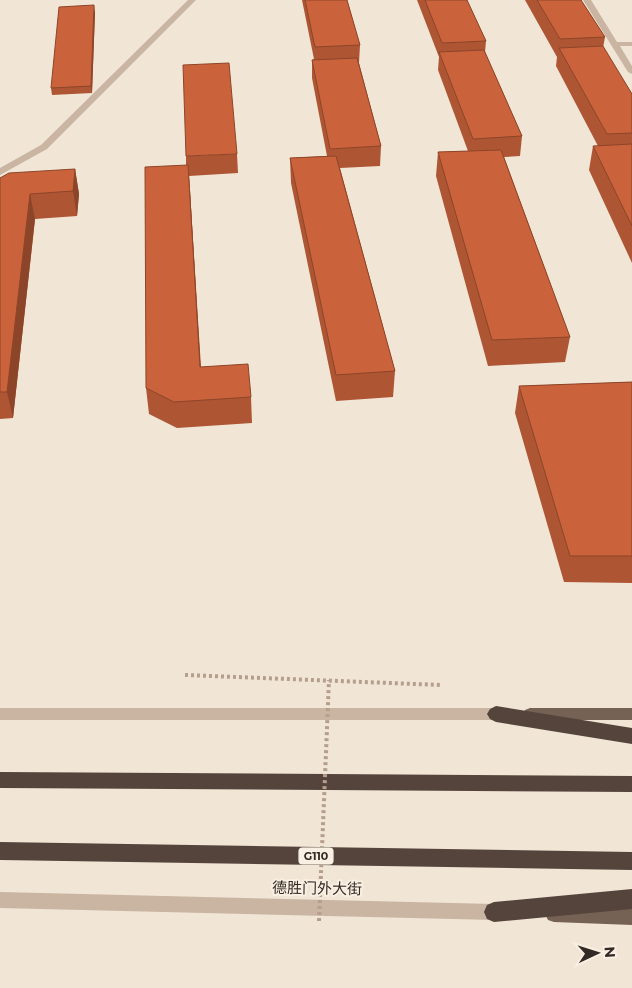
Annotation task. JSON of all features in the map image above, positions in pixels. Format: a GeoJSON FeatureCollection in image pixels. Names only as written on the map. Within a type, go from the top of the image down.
{"type":"FeatureCollection","features":[{"type":"Feature","properties":{"kind":"highway"},"geometry":{"type":"LineString","coordinates":[[496,714],[632,736]]}},
{"type":"Feature","properties":{"kind":"highway"},"geometry":{"type":"LineString","coordinates":[[0,780],[632,784]]}},
{"type":"Feature","properties":{"kind":"highway","name":"G110"},"geometry":{"type":"LineString","coordinates":[[0,851],[632,861]]}},
{"type":"Feature","properties":{"kind":"highway"},"geometry":{"type":"LineString","coordinates":[[494,912],[632,899]]}},
{"type":"Feature","properties":{"kind":"main road"},"geometry":{"type":"LineString","coordinates":[[496,714],[632,714]]}},
{"type":"Feature","properties":{"kind":"main road","name":"德胜门外大街"},"geometry":{"type":"LineString","coordinates":[[494,912],[632,917]]}},
{"type":"Feature","properties":{"kind":"street"},"geometry":{"type":"LineString","coordinates":[[0,172],[44,147],[192,0]]}},
{"type":"Feature","properties":{"kind":"street"},"geometry":{"type":"LineString","coordinates":[[587,0],[632,72]]}},
{"type":"Feature","properties":{"kind":"street"},"geometry":{"type":"LineString","coordinates":[[614,44],[632,44]]}},
{"type":"Feature","properties":{"kind":"street"},"geometry":{"type":"LineString","coordinates":[[0,714],[496,714]]}},
{"type":"Feature","properties":{"kind":"street","name":"德胜门外大街"},"geometry":{"type":"LineString","coordinates":[[0,900],[494,912]]}},
{"type":"Feature","properties":{"kind":"path"},"geometry":{"type":"LineString","coordinates":[[185,675],[441,685]]}},
{"type":"Feature","properties":{"kind":"path"},"geometry":{"type":"LineString","coordinates":[[319,921],[328,680]]}},
{"type":"Feature","properties":{"kind":"building"},"geometry":{"type":"Polygon","coordinates":[[[305,0],[347,0],[360,45],[315,47],[305,0]]]}},
{"type":"Feature","properties":{"kind":"building"},"geometry":{"type":"Polygon","coordinates":[[[425,0],[467,0],[486,41],[442,43],[425,0]]]}},
{"type":"Feature","properties":{"kind":"building"},"geometry":{"type":"Polygon","coordinates":[[[537,0],[581,0],[605,37],[560,39],[537,0]]]}},
{"type":"Feature","properties":{"kind":"building"},"geometry":{"type":"Polygon","coordinates":[[[94,5],[91,86],[51,88],[59,7],[94,5]]]}},
{"type":"Feature","properties":{"kind":"building"},"geometry":{"type":"Polygon","coordinates":[[[603,46],[632,94],[632,133],[607,134],[559,48],[603,46]]]}},
{"type":"Feature","properties":{"kind":"building"},"geometry":{"type":"Polygon","coordinates":[[[484,50],[522,136],[473,139],[439,52],[484,50]]]}},
{"type":"Feature","properties":{"kind":"building"},"geometry":{"type":"Polygon","coordinates":[[[357,58],[381,146],[330,149],[312,60],[357,58]]]}},
{"type":"Feature","properties":{"kind":"building"},"geometry":{"type":"Polygon","coordinates":[[[229,63],[237,154],[186,156],[183,65],[229,63]]]}},
{"type":"Feature","properties":{"kind":"building"},"geometry":{"type":"Polygon","coordinates":[[[632,144],[632,226],[593,146],[632,144]]]}},
{"type":"Feature","properties":{"kind":"building"},"geometry":{"type":"Polygon","coordinates":[[[501,150],[570,337],[492,340],[438,152],[501,150]]]}},
{"type":"Feature","properties":{"kind":"building"},"geometry":{"type":"Polygon","coordinates":[[[336,156],[395,371],[336,375],[290,158],[336,156]]]}},
{"type":"Feature","properties":{"kind":"building"},"geometry":{"type":"Polygon","coordinates":[[[188,165],[200,367],[248,364],[251,397],[174,402],[146,388],[145,167],[188,165]]]}},
{"type":"Feature","properties":{"kind":"building"},"geometry":{"type":"Polygon","coordinates":[[[75,169],[73,191],[30,194],[7,392],[0,392],[0,178],[9,173],[75,169]]]}},
{"type":"Feature","properties":{"kind":"building"},"geometry":{"type":"Polygon","coordinates":[[[632,382],[632,556],[570,556],[519,386],[632,382]]]}}]}
